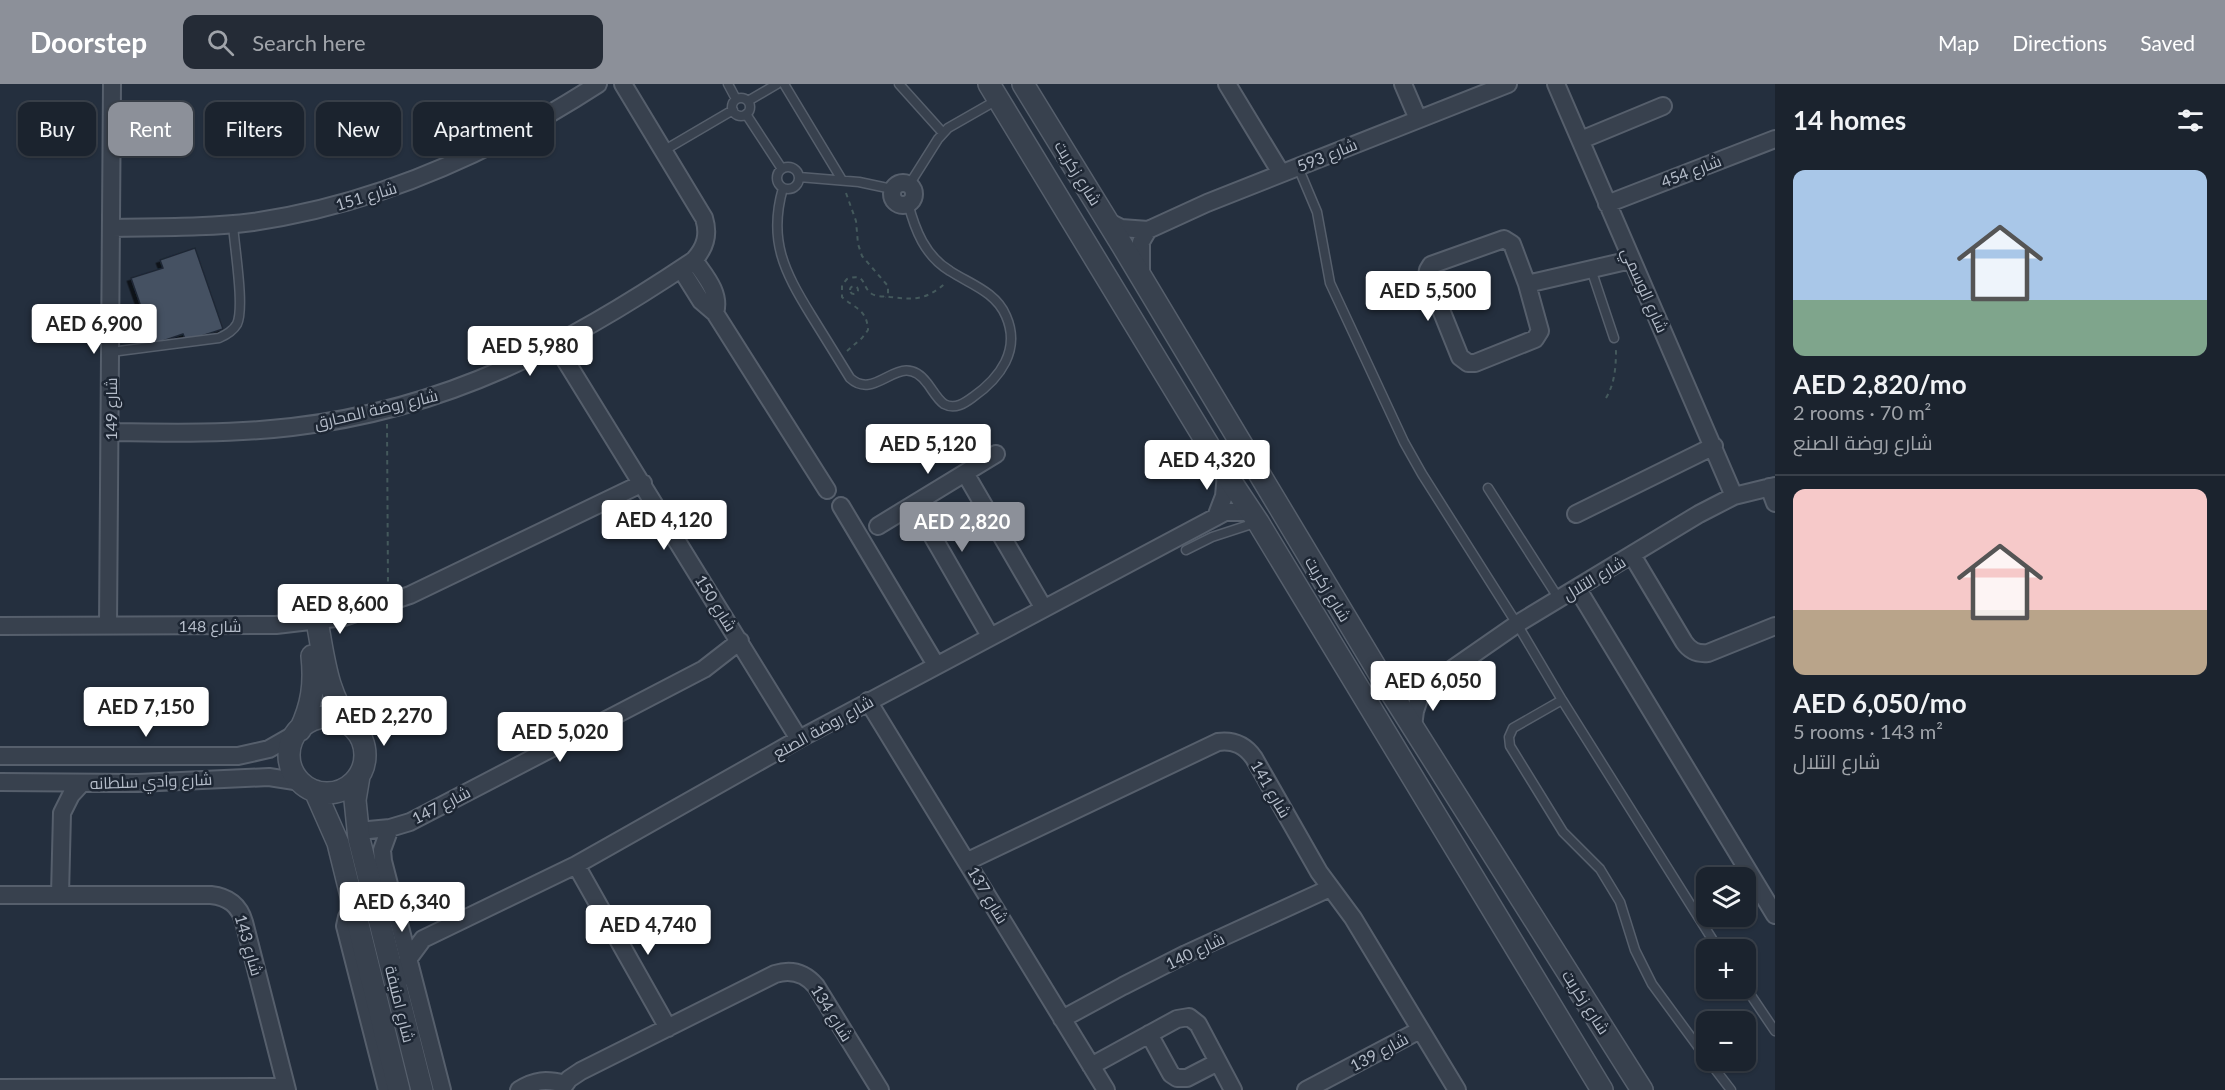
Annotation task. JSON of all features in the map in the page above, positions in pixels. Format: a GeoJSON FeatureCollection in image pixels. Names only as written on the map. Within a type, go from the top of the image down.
{"type":"FeatureCollection","features":[{"type":"Feature","properties":{"kind":"street","name":"شارع 149"},"geometry":{"type":"LineString","coordinates":[[108,626],[112,84]]}},
{"type":"Feature","properties":{"kind":"street","name":"شارع 151"},"geometry":{"type":"LineString","coordinates":[[112,228],[233,224],[328,208],[401,186],[494,143],[549,114],[598,84]]}},
{"type":"Feature","properties":{"kind":"street"},"geometry":{"type":"LineString","coordinates":[[623,84],[706,225],[703,248],[688,264],[701,301],[715,313],[826,490]]}},
{"type":"Feature","properties":{"kind":"street","name":"شارع زكريت"},"geometry":{"type":"LineString","coordinates":[[1023,84],[1385,683],[1642,1090]]}},
{"type":"Feature","properties":{"kind":"street"},"geometry":{"type":"LineString","coordinates":[[1227,84],[1281,173]]}},
{"type":"Feature","properties":{"kind":"street"},"geometry":{"type":"LineString","coordinates":[[1403,84],[1418,119]]}},
{"type":"Feature","properties":{"kind":"street","name":"شارع 593"},"geometry":{"type":"LineString","coordinates":[[1148,230],[1187,211],[1508,84]]}},
{"type":"Feature","properties":{"kind":"street","name":"شارع الوسمي"},"geometry":{"type":"LineString","coordinates":[[1557,84],[1734,496]]}},
{"type":"Feature","properties":{"kind":"street","name":"شارع زكريت"},"geometry":{"type":"LineString","coordinates":[[994,92],[1602,1090]]}},
{"type":"Feature","properties":{"kind":"street"},"geometry":{"type":"LineString","coordinates":[[1581,140],[1663,106]]}},
{"type":"Feature","properties":{"kind":"street","name":"شارع 454"},"geometry":{"type":"LineString","coordinates":[[1607,204],[1775,139]]}},
{"type":"Feature","properties":{"kind":"street"},"geometry":{"type":"LineString","coordinates":[[900,183],[909,185],[914,192],[914,197],[904,205],[895,202],[892,198],[892,189],[900,183]]}},
{"type":"Feature","properties":{"kind":"street"},"geometry":{"type":"LineString","coordinates":[[1107,220],[1121,228],[1148,230],[1141,242],[1141,277]]}},
{"type":"Feature","properties":{"kind":"street"},"geometry":{"type":"LineString","coordinates":[[1504,239],[1512,244],[1527,284],[1540,325],[1538,337],[1472,363],[1465,362],[1460,357],[1427,272],[1431,265],[1504,239]]}},
{"type":"Feature","properties":{"kind":"street"},"geometry":{"type":"LineString","coordinates":[[1527,284],[1631,260]]}},
{"type":"Feature","properties":{"kind":"street","name":"شارع روضة المحارق"},"geometry":{"type":"LineString","coordinates":[[111,432],[193,433],[258,430],[331,421],[387,409],[475,382],[556,345],[619,309],[688,264]]}},
{"type":"Feature","properties":{"kind":"street","name":"شارع 150"},"geometry":{"type":"LineString","coordinates":[[556,345],[799,739]]}},
{"type":"Feature","properties":{"kind":"street"},"geometry":{"type":"LineString","coordinates":[[1576,514],[1714,446]]}},
{"type":"Feature","properties":{"kind":"street"},"geometry":{"type":"LineString","coordinates":[[878,526],[996,454]]}},
{"type":"Feature","properties":{"kind":"street"},"geometry":{"type":"LineString","coordinates":[[965,473],[1043,607]]}},
{"type":"Feature","properties":{"kind":"street"},"geometry":{"type":"LineString","coordinates":[[1216,517],[1224,496],[1226,474]]}},
{"type":"Feature","properties":{"kind":"street","name":"شارع 148"},"geometry":{"type":"LineString","coordinates":[[0,626],[258,626],[344,617],[410,596],[643,483]]}},
{"type":"Feature","properties":{"kind":"street","name":"شارع التلال"},"geometry":{"type":"LineString","coordinates":[[1422,690],[1517,624],[1716,504],[1734,496],[1773,492]]}},
{"type":"Feature","properties":{"kind":"street"},"geometry":{"type":"LineString","coordinates":[[914,504],[990,636]]}},
{"type":"Feature","properties":{"kind":"street"},"geometry":{"type":"LineString","coordinates":[[841,506],[936,665]]}},
{"type":"Feature","properties":{"kind":"street","name":"شارع روضة الصنع"},"geometry":{"type":"LineString","coordinates":[[396,988],[409,958],[423,939],[576,865],[799,739],[1225,512],[1255,517]]}},
{"type":"Feature","properties":{"kind":"street"},"geometry":{"type":"LineString","coordinates":[[1632,555],[1691,650],[1702,654],[1775,626]]}},
{"type":"Feature","properties":{"kind":"street"},"geometry":{"type":"LineString","coordinates":[[1577,588],[1775,915]]}},
{"type":"Feature","properties":{"kind":"street"},"geometry":{"type":"LineString","coordinates":[[313,622],[332,695],[344,716],[358,733],[365,750],[365,759],[359,776],[354,782],[339,791],[323,793],[308,787],[292,768],[290,760],[291,744],[308,711],[313,690],[313,622]]}},
{"type":"Feature","properties":{"kind":"street","name":"شارع 147"},"geometry":{"type":"LineString","coordinates":[[358,831],[390,828],[410,822],[704,669],[740,641]]}},
{"type":"Feature","properties":{"kind":"street"},"geometry":{"type":"LineString","coordinates":[[1385,683],[1403,690],[1422,690],[1413,726]]}},
{"type":"Feature","properties":{"kind":"street","name":"شارع 137"},"geometry":{"type":"LineString","coordinates":[[868,702],[968,861],[1106,1090]]}},
{"type":"Feature","properties":{"kind":"street"},"geometry":{"type":"LineString","coordinates":[[298,731],[313,720],[329,718],[337,719],[352,727]]}},
{"type":"Feature","properties":{"kind":"street","name":"شارع وادي سلطانه"},"geometry":{"type":"LineString","coordinates":[[0,756],[238,756],[269,749],[298,731]]}},
{"type":"Feature","properties":{"kind":"street","name":"شارع 141"},"geometry":{"type":"LineString","coordinates":[[968,861],[1218,742],[1232,742],[1245,747],[1254,758],[1330,888],[1358,926],[1419,1030],[1458,1090]]}},
{"type":"Feature","properties":{"kind":"street","name":"شارع امنيفة"},"geometry":{"type":"LineString","coordinates":[[359,776],[355,800],[358,831],[369,885],[422,1090]]}},
{"type":"Feature","properties":{"kind":"street","name":"شارع وادي سلطانه"},"geometry":{"type":"LineString","coordinates":[[0,782],[82,783],[269,777],[308,787]]}},
{"type":"Feature","properties":{"kind":"street"},"geometry":{"type":"LineString","coordinates":[[40,783],[50,791],[62,813]]}},
{"type":"Feature","properties":{"kind":"street"},"geometry":{"type":"LineString","coordinates":[[60,895],[62,813],[70,795],[82,783]]}},
{"type":"Feature","properties":{"kind":"street","name":"شارع امنيفة"},"geometry":{"type":"LineString","coordinates":[[308,787],[338,843],[399,1090]]}},
{"type":"Feature","properties":{"kind":"street"},"geometry":{"type":"LineString","coordinates":[[390,828],[382,855],[393,906],[409,958],[442,1090]]}},
{"type":"Feature","properties":{"kind":"street"},"geometry":{"type":"LineString","coordinates":[[576,865],[668,1028]]}},
{"type":"Feature","properties":{"kind":"street"},"geometry":{"type":"LineString","coordinates":[[369,885],[380,891],[407,927],[430,937]]}},
{"type":"Feature","properties":{"kind":"street","name":"شارع 140"},"geometry":{"type":"LineString","coordinates":[[1062,1019],[1186,954],[1330,888]]}},
{"type":"Feature","properties":{"kind":"street","name":"شارع 143"},"geometry":{"type":"LineString","coordinates":[[0,896],[211,895],[220,896],[237,905],[244,922],[287,1089]]}},
{"type":"Feature","properties":{"kind":"street"},"geometry":{"type":"LineString","coordinates":[[354,908],[347,917],[345,926],[387,1090]]}},
{"type":"Feature","properties":{"kind":"street","name":"شارع 134"},"geometry":{"type":"LineString","coordinates":[[563,1087],[581,1071],[775,974],[788,972],[801,974],[816,986],[880,1090]]}},
{"type":"Feature","properties":{"kind":"street"},"geometry":{"type":"LineString","coordinates":[[1091,1066],[1183,1017],[1194,1020],[1233,1090]]}},
{"type":"Feature","properties":{"kind":"street","name":"شارع 139"},"geometry":{"type":"LineString","coordinates":[[1306,1090],[1333,1084],[1419,1030]]}},
{"type":"Feature","properties":{"kind":"street"},"geometry":{"type":"LineString","coordinates":[[1149,1034],[1171,1074],[1177,1078],[1187,1078],[1218,1062]]}},
{"type":"Feature","properties":{"kind":"street"},"geometry":{"type":"LineString","coordinates":[[519,1090],[540,1080],[563,1087]]}},
{"type":"Feature","properties":{"kind":"street"},"geometry":{"type":"LineString","coordinates":[[0,1088],[287,1089]]}},
{"type":"Feature","properties":{"kind":"lane"},"geometry":{"type":"LineString","coordinates":[[728,84],[736,99]]}},
{"type":"Feature","properties":{"kind":"lane"},"geometry":{"type":"LineString","coordinates":[[748,101],[777,84]]}},
{"type":"Feature","properties":{"kind":"lane"},"geometry":{"type":"LineString","coordinates":[[784,84],[842,180]]}},
{"type":"Feature","properties":{"kind":"lane"},"geometry":{"type":"LineString","coordinates":[[899,84],[943,134]]}},
{"type":"Feature","properties":{"kind":"lane"},"geometry":{"type":"LineString","coordinates":[[909,185],[943,134],[994,92]]}},
{"type":"Feature","properties":{"kind":"lane"},"geometry":{"type":"LineString","coordinates":[[736,99],[748,101]]}},
{"type":"Feature","properties":{"kind":"lane"},"geometry":{"type":"LineString","coordinates":[[736,99],[732,106],[738,115],[746,114],[750,108],[748,101]]}},
{"type":"Feature","properties":{"kind":"lane"},"geometry":{"type":"LineString","coordinates":[[663,151],[733,110]]}},
{"type":"Feature","properties":{"kind":"lane"},"geometry":{"type":"LineString","coordinates":[[746,114],[782,169]]}},
{"type":"Feature","properties":{"kind":"lane"},"geometry":{"type":"LineString","coordinates":[[786,167],[795,169],[799,177],[797,186],[788,189],[780,186],[777,177],[786,167]]}},
{"type":"Feature","properties":{"kind":"lane"},"geometry":{"type":"LineString","coordinates":[[1298,167],[1317,212],[1330,283],[1385,405],[1422,474],[1712,939]]}},
{"type":"Feature","properties":{"kind":"lane"},"geometry":{"type":"LineString","coordinates":[[799,177],[842,180],[892,189]]}},
{"type":"Feature","properties":{"kind":"lane"},"geometry":{"type":"LineString","coordinates":[[783,188],[777,224],[782,261],[792,283],[850,378],[861,385],[873,384],[902,370],[916,372],[940,400],[950,406],[963,404],[984,390],[998,376],[1010,348],[1010,325],[1002,309],[990,296],[942,265],[926,248],[916,229],[908,203]]}},
{"type":"Feature","properties":{"kind":"lane"},"geometry":{"type":"LineString","coordinates":[[111,352],[219,338],[232,330],[240,309],[233,224]]}},
{"type":"Feature","properties":{"kind":"lane"},"geometry":{"type":"LineString","coordinates":[[1591,269],[1614,338]]}},
{"type":"Feature","properties":{"kind":"lane"},"geometry":{"type":"LineString","coordinates":[[1488,488],[1559,599]]}},
{"type":"Feature","properties":{"kind":"lane"},"geometry":{"type":"LineString","coordinates":[[1186,550],[1255,517]]}},
{"type":"Feature","properties":{"kind":"lane"},"geometry":{"type":"LineString","coordinates":[[1562,700],[1513,728],[1509,737],[1510,746],[1563,832],[1600,869],[1620,902],[1632,942],[1652,984],[1696,1044]]}},
{"type":"Feature","properties":{"kind":"lane"},"geometry":{"type":"LineString","coordinates":[[1753,999],[1775,1031]]}},
{"type":"Feature","properties":{"kind":"lane"},"geometry":{"type":"LineString","coordinates":[[1716,1071],[1731,1090]]}},
{"type":"Feature","properties":{"kind":"path"},"geometry":{"type":"LineString","coordinates":[[842,180],[856,221],[859,249],[866,262],[888,286],[888,294],[885,297]]}},
{"type":"Feature","properties":{"kind":"path"},"geometry":{"type":"LineString","coordinates":[[838,358],[868,330],[866,320],[859,308],[846,301],[841,293],[844,281],[852,277],[862,279],[867,289],[874,295],[912,299],[934,293],[956,275]]}},
{"type":"Feature","properties":{"kind":"path"},"geometry":{"type":"LineString","coordinates":[[851,293],[852,287],[867,289]]}},
{"type":"Feature","properties":{"kind":"path"},"geometry":{"type":"LineString","coordinates":[[841,293],[854,294],[857,289]]}},
{"type":"Feature","properties":{"kind":"path"},"geometry":{"type":"LineString","coordinates":[[1606,398],[1614,381],[1616,352],[1614,338]]}},
{"type":"Feature","properties":{"kind":"path"},"geometry":{"type":"LineString","coordinates":[[387,409],[389,604]]}},
{"type":"Feature","properties":{"kind":"building"},"geometry":{"type":"Polygon","coordinates":[[[195,248],[223,329],[186,341],[183,334],[154,344],[131,278],[163,268],[160,260],[195,248]]]}}]}
